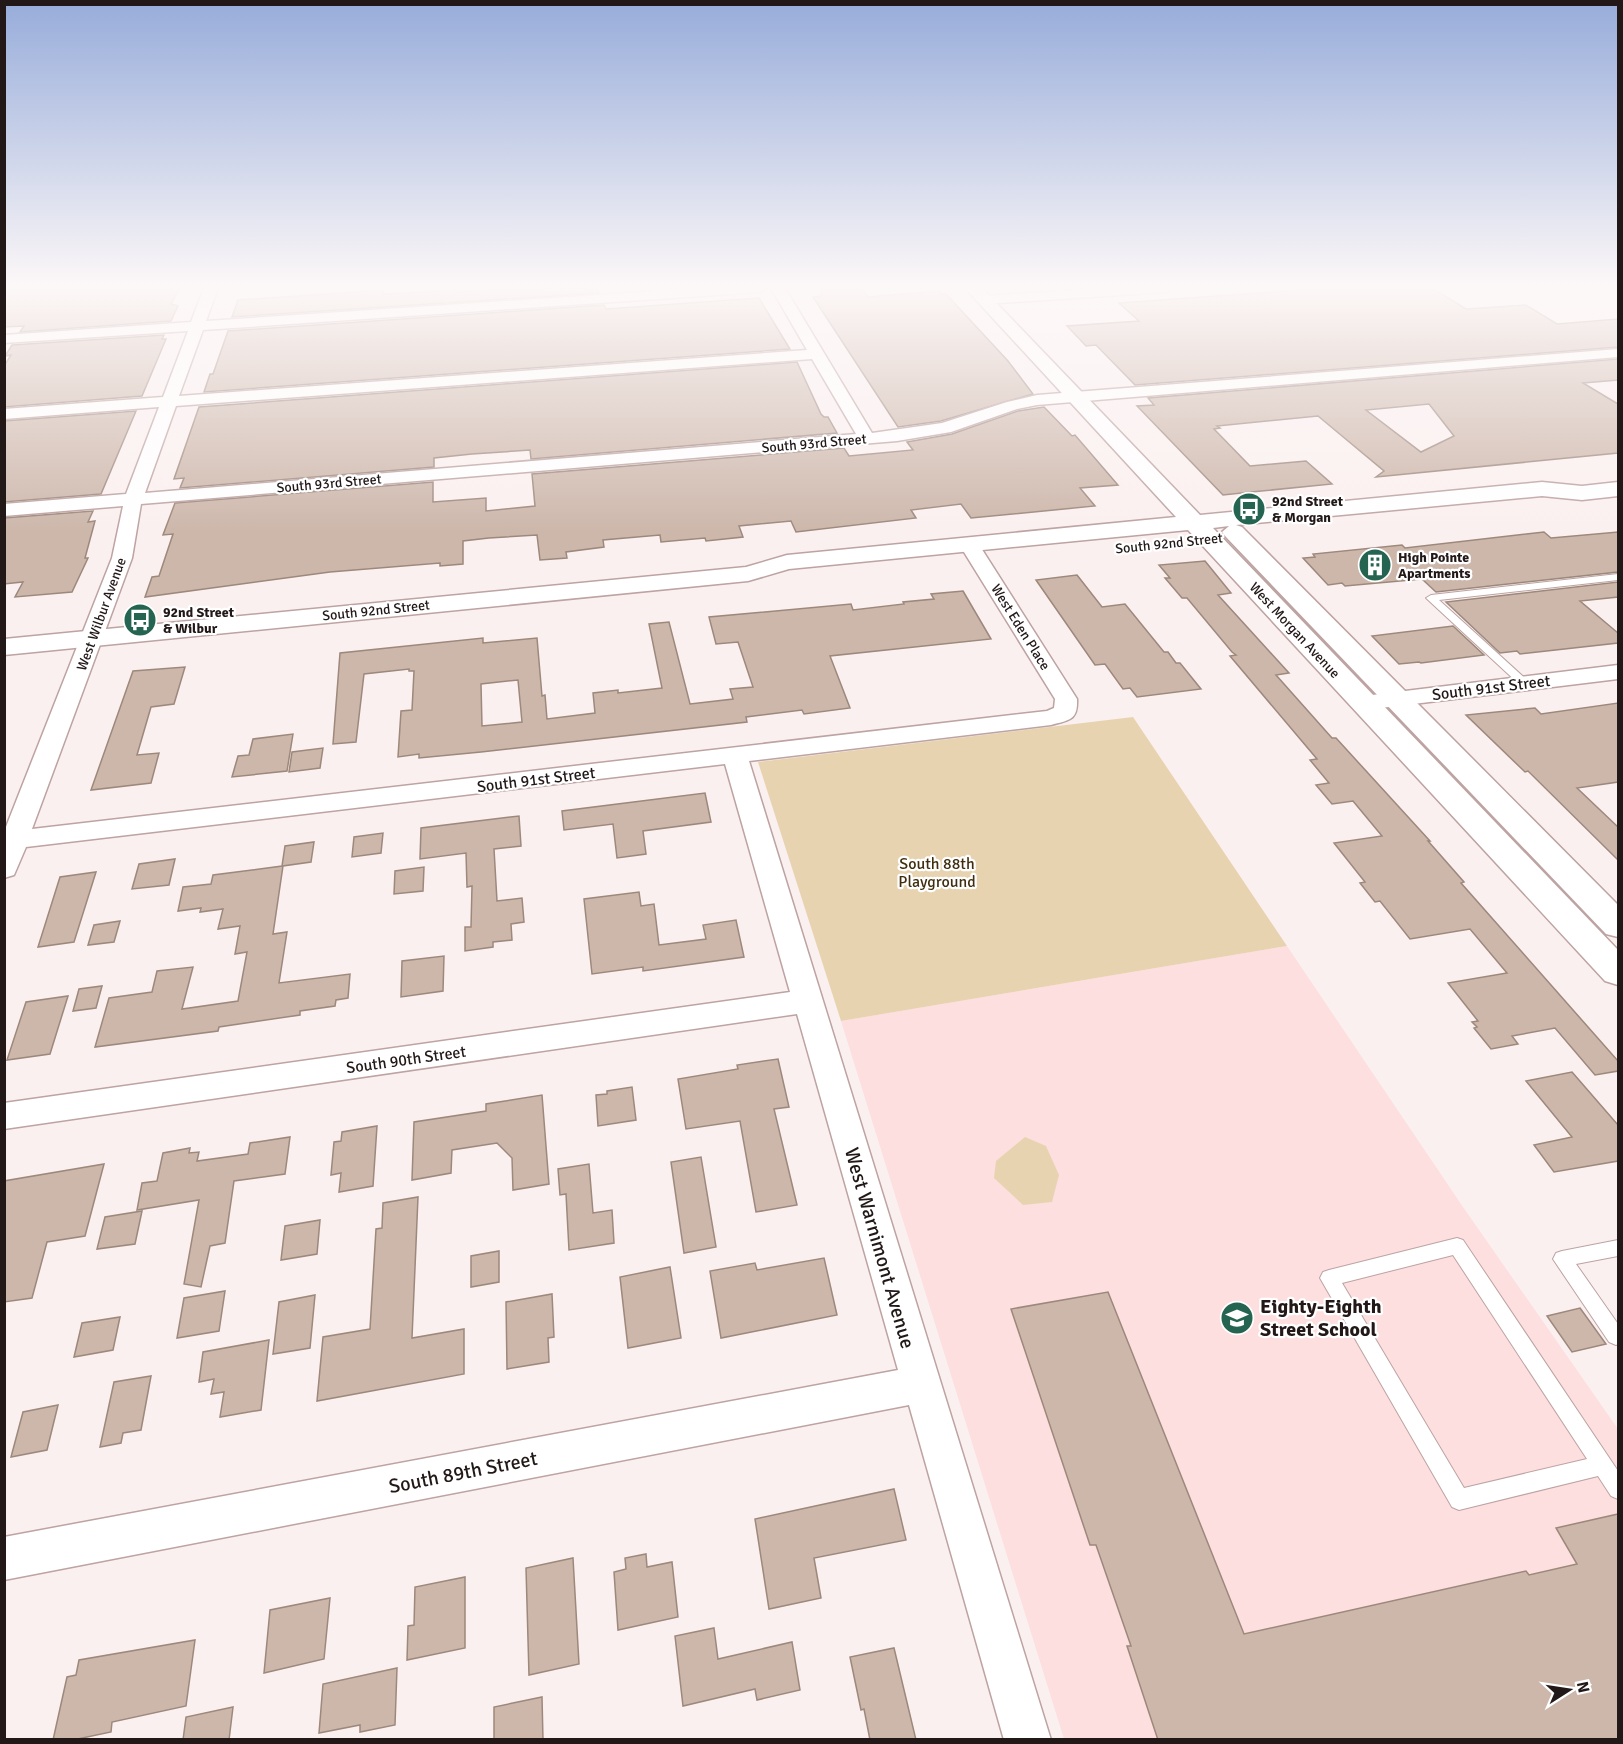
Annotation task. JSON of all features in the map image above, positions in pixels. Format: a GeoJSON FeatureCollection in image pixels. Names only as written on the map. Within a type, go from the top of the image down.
{"type":"FeatureCollection","features":[{"type":"Feature","properties":{"kind":"street","name":"West Wilbur Avenue"},"geometry":{"type":"LineString","coordinates":[[4,869],[10,841],[122,558],[133,500],[181,369]]}},
{"type":"Feature","properties":{"kind":"street"},"geometry":{"type":"LineString","coordinates":[[4,414],[613,369]]}},
{"type":"Feature","properties":{"kind":"street"},"geometry":{"type":"LineString","coordinates":[[825,369],[867,438]]}},
{"type":"Feature","properties":{"kind":"street","name":"West Morgan Avenue"},"geometry":{"type":"LineString","coordinates":[[1062,369],[1216,529],[1291,591],[1618,925]]}},
{"type":"Feature","properties":{"kind":"street","name":"South 93rd Street"},"geometry":{"type":"LineString","coordinates":[[4,510],[929,432],[1013,405],[1087,396],[1416,369]]}},
{"type":"Feature","properties":{"kind":"street","name":"South 92nd Street"},"geometry":{"type":"LineString","coordinates":[[4,646],[748,574],[787,562],[974,553],[1216,529],[1406,514],[1407,519],[1558,502],[1582,493],[1618,489]]}},
{"type":"Feature","properties":{"kind":"street","name":"West Morgan Avenue"},"geometry":{"type":"LineString","coordinates":[[1216,529],[1261,594],[1618,972]]}},
{"type":"Feature","properties":{"kind":"street","name":"West Eden Place"},"geometry":{"type":"LineString","coordinates":[[974,553],[1066,699],[1066,712]]}},
{"type":"Feature","properties":{"kind":"street"},"geometry":{"type":"LineString","coordinates":[[1261,594],[1291,591]]}},
{"type":"Feature","properties":{"kind":"street","name":"South 91st Street"},"geometry":{"type":"LineString","coordinates":[[1364,703],[1618,672]]}},
{"type":"Feature","properties":{"kind":"street","name":"South 91st Street"},"geometry":{"type":"LineString","coordinates":[[10,841],[1051,718],[1066,712]]}},
{"type":"Feature","properties":{"kind":"street","name":"West Warnimont Avenue"},"geometry":{"type":"LineString","coordinates":[[735,756],[1028,1740]]}},
{"type":"Feature","properties":{"kind":"street","name":"South 90th Street"},"geometry":{"type":"LineString","coordinates":[[4,1116],[807,1001]]}},
{"type":"Feature","properties":{"kind":"street","name":"South 89th Street"},"geometry":{"type":"LineString","coordinates":[[4,1560],[921,1384]]}},
{"type":"Feature","properties":{"kind":"lane"},"geometry":{"type":"LineString","coordinates":[[1524,683],[1431,598],[1618,577]]}},
{"type":"Feature","properties":{"kind":"lane"},"geometry":{"type":"LineString","coordinates":[[1603,1465],[1459,1500],[1329,1278],[1457,1246],[1603,1465],[1618,1489]]}},
{"type":"Feature","properties":{"kind":"lane"},"geometry":{"type":"LineString","coordinates":[[1616,1336],[1562,1259],[1618,1248]]}},
{"type":"Feature","properties":{"kind":"shaded area","name":"Eighty-Eighth Street School"},"geometry":{"type":"Polygon","coordinates":[[[1287,946],[1463,1207],[1618,1429],[1618,1739],[1064,1739],[841,1021],[1287,946]]]}},
{"type":"Feature","properties":{"kind":"green space","name":"South 88th Playground"},"geometry":{"type":"Polygon","coordinates":[[[1133,717],[1287,946],[841,1021],[758,762],[1133,717]]]}},
{"type":"Feature","properties":{"kind":"green space"},"geometry":{"type":"Polygon","coordinates":[[[1025,1137],[1046,1146],[1059,1175],[1052,1202],[1023,1205],[994,1178],[996,1161],[1025,1137]]]}},
{"type":"Feature","properties":{"kind":"building"},"geometry":{"type":"Polygon","coordinates":[[[4,369],[153,369],[142,396],[4,407],[4,369]]]}},
{"type":"Feature","properties":{"kind":"building"},"geometry":{"type":"Polygon","coordinates":[[[215,369],[512,369],[204,392],[210,374],[213,374],[215,369]]]}},
{"type":"Feature","properties":{"kind":"building"},"geometry":{"type":"Polygon","coordinates":[[[699,369],[800,369],[821,414],[828,417],[837,433],[531,459],[530,450],[472,454],[434,458],[434,467],[180,488],[184,478],[174,479],[199,407],[699,369]]]}},
{"type":"Feature","properties":{"kind":"building"},"geometry":{"type":"Polygon","coordinates":[[[860,369],[1014,369],[1033,394],[941,421],[898,427],[860,369]]]}},
{"type":"Feature","properties":{"kind":"building"},"geometry":{"type":"Polygon","coordinates":[[[1120,369],[1333,369],[1135,385],[1120,369]]]}},
{"type":"Feature","properties":{"kind":"building"},"geometry":{"type":"Polygon","coordinates":[[[1493,369],[1618,369],[1618,380],[1583,383],[1618,404],[1618,453],[1376,477],[1384,471],[1318,416],[1217,426],[1220,428],[1214,429],[1250,466],[1306,461],[1332,484],[1223,495],[1137,406],[1154,405],[1148,398],[1493,369]],[[1429,404],[1366,410],[1421,452],[1454,436],[1429,404]]]}},
{"type":"Feature","properties":{"kind":"building"},"geometry":{"type":"Polygon","coordinates":[[[1044,407],[1072,436],[1075,435],[1118,485],[1080,488],[1095,506],[971,518],[961,504],[911,510],[916,518],[796,532],[791,521],[739,526],[743,537],[706,541],[705,538],[661,542],[660,535],[603,540],[604,547],[566,552],[567,558],[540,560],[537,535],[489,538],[463,541],[463,564],[440,566],[440,563],[330,572],[145,597],[152,577],[159,576],[173,534],[163,535],[175,503],[433,482],[433,502],[486,498],[486,511],[535,506],[532,474],[844,448],[849,456],[913,450],[907,442],[952,434],[1018,411],[1044,407]]]}},
{"type":"Feature","properties":{"kind":"building"},"geometry":{"type":"Polygon","coordinates":[[[136,411],[101,494],[4,502],[4,421],[136,411]]]}},
{"type":"Feature","properties":{"kind":"building"},"geometry":{"type":"Polygon","coordinates":[[[93,511],[88,522],[95,521],[85,558],[88,558],[72,592],[15,597],[23,582],[4,584],[4,518],[93,511]]]}},
{"type":"Feature","properties":{"kind":"building"},"geometry":{"type":"Polygon","coordinates":[[[1544,532],[1551,538],[1618,532],[1618,572],[1436,592],[1422,579],[1345,586],[1342,583],[1328,585],[1303,558],[1315,557],[1313,554],[1402,545],[1405,548],[1544,532]]]}},
{"type":"Feature","properties":{"kind":"building"},"geometry":{"type":"Polygon","coordinates":[[[1205,561],[1231,593],[1218,595],[1289,673],[1276,675],[1430,841],[1428,841],[1464,882],[1461,883],[1618,1061],[1618,1071],[1595,1075],[1555,1028],[1512,1036],[1518,1044],[1491,1049],[1474,1028],[1477,1027],[1472,1022],[1478,1021],[1448,983],[1507,973],[1470,929],[1410,939],[1380,901],[1375,902],[1360,883],[1365,882],[1334,843],[1382,836],[1353,801],[1332,804],[1316,785],[1329,783],[1310,760],[1317,759],[1230,656],[1236,655],[1187,598],[1182,598],[1165,578],[1170,578],[1159,565],[1205,561]]]}},
{"type":"Feature","properties":{"kind":"building"},"geometry":{"type":"Polygon","coordinates":[[[1077,575],[1102,607],[1125,604],[1164,652],[1168,652],[1176,663],[1180,663],[1201,689],[1137,697],[1130,688],[1123,689],[1105,664],[1095,665],[1036,580],[1077,575]]]}},
{"type":"Feature","properties":{"kind":"building"},"geometry":{"type":"Polygon","coordinates":[[[1618,582],[1618,597],[1580,601],[1618,633],[1618,643],[1520,654],[1517,651],[1500,653],[1446,602],[1618,582]]]}},
{"type":"Feature","properties":{"kind":"building"},"geometry":{"type":"Polygon","coordinates":[[[963,591],[991,639],[830,656],[850,708],[804,714],[802,710],[746,717],[747,722],[481,752],[419,758],[419,754],[398,757],[401,711],[412,710],[414,671],[409,671],[409,669],[364,674],[356,742],[333,744],[340,653],[483,638],[483,643],[537,638],[542,696],[545,695],[547,719],[595,713],[593,693],[618,690],[618,693],[662,688],[649,624],[669,622],[690,704],[733,699],[730,689],[753,687],[738,642],[716,644],[709,617],[851,604],[853,610],[934,599],[931,594],[963,591]],[[518,680],[481,684],[482,726],[522,722],[518,680]]]}},
{"type":"Feature","properties":{"kind":"building"},"geometry":{"type":"Polygon","coordinates":[[[1453,626],[1484,655],[1399,664],[1372,636],[1453,626]]]}},
{"type":"Feature","properties":{"kind":"building"},"geometry":{"type":"Polygon","coordinates":[[[185,667],[174,704],[151,707],[137,755],[159,753],[151,783],[91,790],[133,671],[185,667]]]}},
{"type":"Feature","properties":{"kind":"building"},"geometry":{"type":"Polygon","coordinates":[[[1618,703],[1618,782],[1577,788],[1618,827],[1618,860],[1528,771],[1525,772],[1466,715],[1535,708],[1541,714],[1618,703]]]}},
{"type":"Feature","properties":{"kind":"building"},"geometry":{"type":"Polygon","coordinates":[[[293,734],[287,771],[232,777],[238,756],[249,755],[253,739],[293,734]]]}},
{"type":"Feature","properties":{"kind":"building"},"geometry":{"type":"Polygon","coordinates":[[[323,748],[320,768],[289,772],[292,752],[323,748]]]}},
{"type":"Feature","properties":{"kind":"building"},"geometry":{"type":"Polygon","coordinates":[[[705,793],[711,822],[643,831],[646,854],[617,858],[613,824],[564,830],[562,811],[705,793]]]}},
{"type":"Feature","properties":{"kind":"building"},"geometry":{"type":"Polygon","coordinates":[[[519,816],[521,846],[494,849],[497,901],[522,898],[524,922],[511,924],[512,940],[493,942],[493,947],[465,951],[465,927],[471,927],[472,886],[467,887],[466,853],[420,859],[421,828],[519,816]]]}},
{"type":"Feature","properties":{"kind":"building"},"geometry":{"type":"Polygon","coordinates":[[[383,833],[381,853],[352,857],[354,837],[383,833]]]}},
{"type":"Feature","properties":{"kind":"building"},"geometry":{"type":"Polygon","coordinates":[[[314,842],[311,862],[283,866],[273,934],[287,932],[279,983],[350,974],[348,998],[336,1000],[335,1006],[300,1011],[300,1015],[219,1027],[218,1031],[95,1047],[109,998],[152,992],[157,971],[193,967],[182,1009],[238,1001],[247,952],[235,954],[240,926],[218,929],[223,909],[200,912],[201,908],[178,911],[183,887],[211,884],[213,875],[282,866],[285,846],[314,842]]]}},
{"type":"Feature","properties":{"kind":"building"},"geometry":{"type":"Polygon","coordinates":[[[175,859],[169,885],[132,889],[139,864],[175,859]]]}},
{"type":"Feature","properties":{"kind":"building"},"geometry":{"type":"Polygon","coordinates":[[[424,867],[423,891],[394,894],[395,871],[424,867]]]}},
{"type":"Feature","properties":{"kind":"building"},"geometry":{"type":"Polygon","coordinates":[[[96,872],[74,942],[38,947],[60,877],[96,872]]]}},
{"type":"Feature","properties":{"kind":"building"},"geometry":{"type":"Polygon","coordinates":[[[639,892],[641,906],[654,904],[659,945],[706,939],[703,925],[736,920],[744,957],[643,971],[643,967],[592,974],[584,899],[639,892]]]}},
{"type":"Feature","properties":{"kind":"building"},"geometry":{"type":"Polygon","coordinates":[[[120,921],[114,942],[88,945],[94,925],[120,921]]]}},
{"type":"Feature","properties":{"kind":"building"},"geometry":{"type":"Polygon","coordinates":[[[444,956],[443,991],[401,997],[402,961],[444,956]]]}},
{"type":"Feature","properties":{"kind":"building"},"geometry":{"type":"Polygon","coordinates":[[[102,986],[96,1008],[73,1011],[79,989],[102,986]]]}},
{"type":"Feature","properties":{"kind":"building"},"geometry":{"type":"Polygon","coordinates":[[[68,996],[50,1054],[7,1060],[26,1002],[68,996]]]}},
{"type":"Feature","properties":{"kind":"building"},"geometry":{"type":"Polygon","coordinates":[[[778,1059],[789,1107],[774,1109],[797,1205],[756,1212],[740,1121],[686,1129],[678,1079],[738,1069],[737,1065],[778,1059]]]}},
{"type":"Feature","properties":{"kind":"building"},"geometry":{"type":"Polygon","coordinates":[[[1572,1072],[1618,1125],[1618,1161],[1554,1172],[1534,1145],[1572,1137],[1526,1081],[1572,1072]]]}},
{"type":"Feature","properties":{"kind":"building"},"geometry":{"type":"Polygon","coordinates":[[[632,1087],[636,1120],[598,1126],[596,1095],[632,1087]]]}},
{"type":"Feature","properties":{"kind":"building"},"geometry":{"type":"Polygon","coordinates":[[[542,1095],[549,1184],[513,1190],[512,1158],[497,1143],[452,1150],[451,1173],[412,1180],[414,1122],[486,1111],[486,1104],[542,1095]]]}},
{"type":"Feature","properties":{"kind":"building"},"geometry":{"type":"Polygon","coordinates":[[[377,1126],[373,1186],[339,1192],[341,1173],[331,1175],[334,1142],[341,1141],[342,1132],[377,1126]]]}},
{"type":"Feature","properties":{"kind":"building"},"geometry":{"type":"Polygon","coordinates":[[[290,1137],[285,1174],[234,1181],[225,1243],[210,1246],[201,1287],[184,1284],[199,1200],[137,1210],[142,1183],[157,1181],[163,1153],[190,1148],[189,1153],[199,1152],[197,1161],[248,1154],[250,1143],[290,1137]]]}},
{"type":"Feature","properties":{"kind":"building"},"geometry":{"type":"Polygon","coordinates":[[[701,1157],[716,1247],[684,1253],[671,1162],[701,1157]]]}},
{"type":"Feature","properties":{"kind":"building"},"geometry":{"type":"Polygon","coordinates":[[[104,1164],[85,1236],[47,1242],[32,1298],[4,1302],[4,1181],[104,1164]]]}},
{"type":"Feature","properties":{"kind":"building"},"geometry":{"type":"Polygon","coordinates":[[[589,1164],[593,1213],[612,1210],[614,1243],[569,1250],[566,1194],[560,1195],[558,1169],[589,1164]]]}},
{"type":"Feature","properties":{"kind":"building"},"geometry":{"type":"Polygon","coordinates":[[[418,1197],[412,1338],[464,1329],[464,1374],[317,1401],[323,1337],[370,1329],[376,1229],[382,1228],[383,1203],[418,1197]]]}},
{"type":"Feature","properties":{"kind":"building"},"geometry":{"type":"Polygon","coordinates":[[[142,1211],[135,1244],[97,1249],[105,1217],[142,1211]]]}},
{"type":"Feature","properties":{"kind":"building"},"geometry":{"type":"Polygon","coordinates":[[[320,1220],[317,1254],[281,1260],[285,1226],[320,1220]]]}},
{"type":"Feature","properties":{"kind":"building"},"geometry":{"type":"Polygon","coordinates":[[[499,1251],[499,1282],[471,1287],[471,1256],[499,1251]]]}},
{"type":"Feature","properties":{"kind":"building"},"geometry":{"type":"Polygon","coordinates":[[[824,1258],[837,1315],[721,1338],[710,1271],[755,1263],[757,1270],[824,1258]]]}},
{"type":"Feature","properties":{"kind":"building"},"geometry":{"type":"Polygon","coordinates":[[[670,1267],[681,1338],[628,1348],[620,1277],[670,1267]]]}},
{"type":"Feature","properties":{"kind":"building"},"geometry":{"type":"Polygon","coordinates":[[[225,1291],[219,1331],[177,1338],[184,1298],[225,1291]]]}},
{"type":"Feature","properties":{"kind":"building"},"geometry":{"type":"Polygon","coordinates":[[[1108,1292],[1244,1634],[1526,1571],[1529,1575],[1577,1564],[1556,1528],[1618,1514],[1618,1740],[1158,1740],[1127,1646],[1131,1646],[1096,1545],[1090,1545],[1011,1309],[1108,1292]]]}},
{"type":"Feature","properties":{"kind":"building"},"geometry":{"type":"Polygon","coordinates":[[[552,1294],[554,1337],[548,1338],[549,1362],[507,1369],[506,1302],[552,1294]]]}},
{"type":"Feature","properties":{"kind":"building"},"geometry":{"type":"Polygon","coordinates":[[[315,1295],[310,1348],[273,1354],[279,1302],[315,1295]]]}},
{"type":"Feature","properties":{"kind":"building"},"geometry":{"type":"Polygon","coordinates":[[[1580,1308],[1606,1344],[1572,1352],[1547,1316],[1580,1308]]]}},
{"type":"Feature","properties":{"kind":"building"},"geometry":{"type":"Polygon","coordinates":[[[120,1317],[113,1350],[74,1357],[82,1323],[120,1317]]]}},
{"type":"Feature","properties":{"kind":"building"},"geometry":{"type":"Polygon","coordinates":[[[269,1340],[261,1410],[220,1417],[224,1392],[211,1394],[214,1379],[199,1382],[203,1352],[269,1340]]]}},
{"type":"Feature","properties":{"kind":"building"},"geometry":{"type":"Polygon","coordinates":[[[151,1376],[141,1430],[123,1433],[121,1443],[100,1447],[114,1382],[151,1376]]]}},
{"type":"Feature","properties":{"kind":"building"},"geometry":{"type":"Polygon","coordinates":[[[58,1405],[47,1450],[11,1457],[23,1412],[58,1405]]]}},
{"type":"Feature","properties":{"kind":"building"},"geometry":{"type":"Polygon","coordinates":[[[894,1489],[906,1540],[814,1558],[821,1598],[769,1609],[755,1519],[894,1489]]]}},
{"type":"Feature","properties":{"kind":"building"},"geometry":{"type":"Polygon","coordinates":[[[646,1554],[647,1567],[672,1562],[678,1617],[618,1630],[614,1572],[626,1569],[625,1558],[646,1554]]]}},
{"type":"Feature","properties":{"kind":"building"},"geometry":{"type":"Polygon","coordinates":[[[573,1558],[579,1664],[529,1675],[526,1568],[573,1558]]]}},
{"type":"Feature","properties":{"kind":"building"},"geometry":{"type":"Polygon","coordinates":[[[465,1577],[465,1648],[407,1660],[408,1626],[414,1625],[415,1587],[465,1577]]]}},
{"type":"Feature","properties":{"kind":"building"},"geometry":{"type":"Polygon","coordinates":[[[330,1598],[324,1659],[264,1673],[270,1610],[330,1598]]]}},
{"type":"Feature","properties":{"kind":"building"},"geometry":{"type":"Polygon","coordinates":[[[714,1628],[718,1659],[792,1642],[800,1690],[757,1700],[755,1689],[683,1706],[675,1636],[714,1628]]]}},
{"type":"Feature","properties":{"kind":"building"},"geometry":{"type":"Polygon","coordinates":[[[195,1640],[186,1706],[112,1722],[111,1732],[73,1740],[53,1740],[67,1677],[76,1675],[79,1660],[195,1640]]]}},
{"type":"Feature","properties":{"kind":"building"},"geometry":{"type":"Polygon","coordinates":[[[894,1648],[916,1740],[870,1740],[850,1657],[894,1648]]]}},
{"type":"Feature","properties":{"kind":"building"},"geometry":{"type":"Polygon","coordinates":[[[397,1668],[395,1725],[360,1732],[360,1725],[319,1733],[323,1684],[397,1668]]]}},
{"type":"Feature","properties":{"kind":"building"},"geometry":{"type":"Polygon","coordinates":[[[542,1697],[543,1740],[494,1740],[494,1707],[542,1697]]]}},
{"type":"Feature","properties":{"kind":"building"},"geometry":{"type":"Polygon","coordinates":[[[233,1707],[229,1740],[183,1740],[186,1717],[233,1707]]]}},
{"type":"Feature","properties":{"kind":"place","name":"92nd Street & Morgan"},"geometry":{"type":"Point","coordinates":[1249,509]}},
{"type":"Feature","properties":{"kind":"place","name":"High Pointe Apartments"},"geometry":{"type":"Point","coordinates":[1375,565]}},
{"type":"Feature","properties":{"kind":"place","name":"92nd Street & Wilbur"},"geometry":{"type":"Point","coordinates":[140,620]}},
{"type":"Feature","properties":{"kind":"place","name":"Eighty-Eighth Street School"},"geometry":{"type":"Point","coordinates":[1237,1318]}}]}
